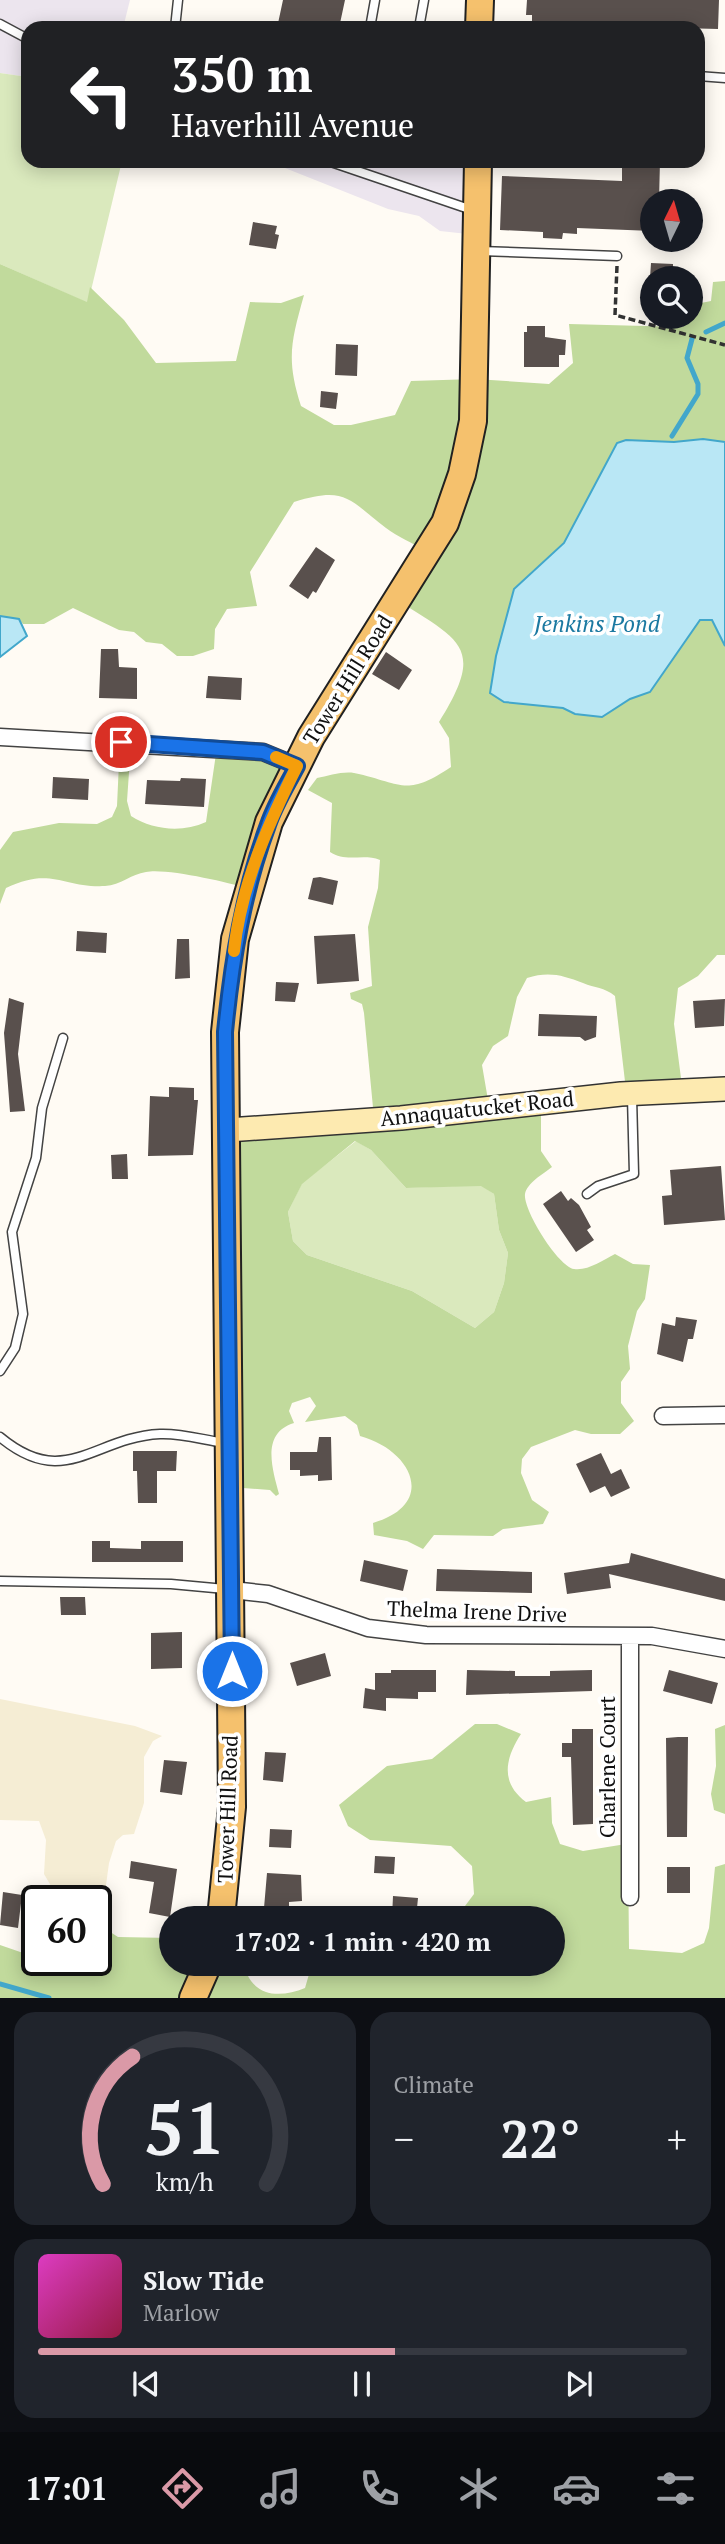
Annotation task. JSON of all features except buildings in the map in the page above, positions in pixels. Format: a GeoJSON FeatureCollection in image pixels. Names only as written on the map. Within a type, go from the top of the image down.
{"type":"FeatureCollection","features":[{"type":"Feature","properties":{"kind":"main road"},"geometry":{"type":"LineString","coordinates":[[479,21],[480,0]]}},
{"type":"Feature","properties":{"kind":"main road","name":"Tower Hill Road"},"geometry":{"type":"LineString","coordinates":[[222,1906],[232,1807],[231,1444],[225,1032],[235,939],[269,822],[311,737],[444,523],[462,474],[473,421],[478,168]]}},
{"type":"Feature","properties":{"kind":"main road"},"geometry":{"type":"LineString","coordinates":[[193,1998],[203,1976]]}},
{"type":"Feature","properties":{"kind":"street"},"geometry":{"type":"LineString","coordinates":[[0,737],[263,752],[297,766]]}},
{"type":"Feature","properties":{"kind":"street","name":"Annaquatucket Road"},"geometry":{"type":"LineString","coordinates":[[228,1130],[401,1118],[631,1094],[725,1089]]}},
{"type":"Feature","properties":{"kind":"street"},"geometry":{"type":"LineString","coordinates":[[663,1416],[725,1415]]}},
{"type":"Feature","properties":{"kind":"street","name":"Thelma Irene Drive"},"geometry":{"type":"LineString","coordinates":[[232,1590],[268,1594],[368,1628],[426,1635],[630,1637],[690,1641],[725,1648]]}},
{"type":"Feature","properties":{"kind":"street","name":"Charlene Court"},"geometry":{"type":"LineString","coordinates":[[630,1637],[630,1897]]}},
{"type":"Feature","properties":{"kind":"lane"},"geometry":{"type":"LineString","coordinates":[[176,21],[178,0]]}},
{"type":"Feature","properties":{"kind":"lane"},"geometry":{"type":"LineString","coordinates":[[371,21],[375,0]]}},
{"type":"Feature","properties":{"kind":"lane"},"geometry":{"type":"LineString","coordinates":[[420,21],[424,0]]}},
{"type":"Feature","properties":{"kind":"lane"},"geometry":{"type":"LineString","coordinates":[[0,24],[21,35]]}},
{"type":"Feature","properties":{"kind":"lane"},"geometry":{"type":"LineString","coordinates":[[705,77],[725,78]]}},
{"type":"Feature","properties":{"kind":"lane"},"geometry":{"type":"LineString","coordinates":[[349,168],[478,212]]}},
{"type":"Feature","properties":{"kind":"lane"},"geometry":{"type":"LineString","coordinates":[[477,251],[617,256]]}},
{"type":"Feature","properties":{"kind":"lane"},"geometry":{"type":"LineString","coordinates":[[0,1371],[15,1348],[23,1314],[12,1231],[36,1158],[42,1108],[63,1038]]}},
{"type":"Feature","properties":{"kind":"lane"},"geometry":{"type":"LineString","coordinates":[[587,1194],[598,1186],[634,1174],[631,1094]]}},
{"type":"Feature","properties":{"kind":"lane"},"geometry":{"type":"LineString","coordinates":[[0,1437],[18,1450],[55,1462],[159,1434],[183,1435],[231,1444]]}},
{"type":"Feature","properties":{"kind":"lane"},"geometry":{"type":"LineString","coordinates":[[0,1581],[171,1584],[232,1590]]}},
{"type":"Feature","properties":{"kind":"path"},"geometry":{"type":"LineString","coordinates":[[617,256],[615,314],[725,345]]}},
{"type":"Feature","properties":{"kind":"shaded area"},"geometry":{"type":"Polygon","coordinates":[[[0,0],[130,0],[125,21],[21,21],[21,76],[0,73],[0,0]]]}},
{"type":"Feature","properties":{"kind":"shaded area"},"geometry":{"type":"Polygon","coordinates":[[[285,168],[478,168],[477,235],[440,231],[419,216],[388,209],[285,168]]]}},
{"type":"Feature","properties":{"kind":"shaded area"},"geometry":{"type":"Polygon","coordinates":[[[0,1699],[135,1726],[162,1736],[153,1741],[144,1757],[144,1803],[134,1834],[123,1835],[116,1841],[106,1885],[50,1885],[44,1874],[46,1840],[39,1821],[0,1820],[0,1699]]]}},
{"type":"Feature","properties":{"kind":"green space"},"geometry":{"type":"Polygon","coordinates":[[[0,73],[21,76],[21,168],[120,168],[88,303],[0,264],[0,73]]]}},
{"type":"Feature","properties":{"kind":"green space"},"geometry":{"type":"Polygon","coordinates":[[[0,264],[87,302],[90,287],[124,320],[156,363],[236,361],[250,302],[281,303],[304,295],[292,350],[296,390],[301,406],[334,425],[351,425],[395,415],[411,381],[475,379],[549,384],[573,363],[569,324],[640,326],[640,329],[703,329],[703,303],[711,301],[713,282],[725,281],[725,442],[638,440],[617,443],[564,543],[514,589],[496,656],[491,693],[504,702],[563,708],[575,714],[602,717],[630,699],[650,692],[700,620],[712,619],[725,646],[725,955],[717,955],[698,976],[678,988],[674,1024],[682,1086],[626,1090],[615,996],[603,989],[555,975],[527,978],[517,997],[508,1036],[493,1046],[482,1065],[488,1100],[541,1105],[541,1151],[552,1167],[529,1186],[525,1194],[535,1224],[559,1258],[574,1269],[590,1267],[615,1254],[633,1264],[650,1265],[645,1299],[637,1311],[628,1346],[630,1369],[621,1382],[621,1403],[634,1421],[620,1434],[591,1434],[575,1430],[531,1447],[522,1459],[521,1473],[532,1500],[549,1512],[543,1524],[503,1529],[493,1536],[434,1535],[423,1549],[407,1541],[374,1535],[373,1523],[393,1514],[406,1503],[411,1491],[410,1478],[404,1465],[378,1443],[360,1436],[357,1425],[345,1416],[305,1422],[316,1406],[310,1397],[292,1403],[289,1411],[294,1423],[284,1428],[273,1443],[272,1463],[279,1494],[276,1496],[270,1490],[230,1487],[228,1131],[374,1118],[364,1013],[362,1004],[351,999],[350,993],[372,986],[368,927],[378,888],[380,860],[342,857],[330,852],[332,803],[308,790],[317,778],[345,773],[394,784],[413,785],[436,777],[451,767],[449,738],[439,722],[461,677],[463,661],[460,648],[437,626],[397,600],[425,550],[391,531],[345,498],[325,495],[311,497],[294,502],[250,572],[257,606],[227,609],[215,629],[214,649],[193,656],[177,656],[162,644],[146,642],[134,632],[119,630],[73,608],[44,624],[23,624],[19,619],[0,616],[0,264]],[[355,1141],[302,1184],[288,1212],[293,1241],[307,1255],[412,1291],[475,1328],[494,1312],[504,1283],[508,1253],[499,1230],[494,1194],[481,1186],[406,1188],[371,1150],[355,1141]]]}},
{"type":"Feature","properties":{"kind":"green space"},"geometry":{"type":"Polygon","coordinates":[[[120,741],[131,744],[127,801],[131,816],[158,827],[178,829],[206,822],[217,747],[295,763],[247,888],[196,876],[155,871],[141,873],[105,886],[46,878],[21,882],[6,888],[0,904],[0,850],[13,832],[59,823],[97,824],[112,817],[117,806],[120,741]]]}},
{"type":"Feature","properties":{"kind":"green space"},"geometry":{"type":"Polygon","coordinates":[[[356,1141],[371,1150],[406,1188],[481,1185],[494,1194],[499,1230],[508,1253],[504,1283],[494,1312],[475,1328],[412,1291],[307,1255],[293,1241],[288,1212],[302,1183],[356,1141]]]}},
{"type":"Feature","properties":{"kind":"green space"},"geometry":{"type":"Polygon","coordinates":[[[475,1724],[497,1724],[521,1734],[509,1760],[509,1778],[517,1794],[526,1802],[551,1797],[552,1823],[560,1844],[583,1851],[626,1844],[628,1847],[629,1949],[682,1953],[704,1943],[709,1928],[715,1867],[725,1864],[725,1998],[0,1998],[0,1945],[21,1952],[21,1976],[112,1976],[112,1933],[118,1937],[159,1938],[159,1976],[248,1976],[258,1988],[280,1994],[305,1988],[308,1976],[565,1976],[565,1906],[465,1906],[474,1894],[472,1866],[451,1846],[370,1840],[348,1826],[339,1805],[387,1766],[432,1759],[475,1724]]]}},
{"type":"Feature","properties":{"kind":"green space"},"geometry":{"type":"Polygon","coordinates":[[[725,1725],[725,1814],[714,1810],[711,1794],[716,1766],[715,1729],[725,1725]]]}},
{"type":"Feature","properties":{"kind":"water","name":"Jenkins Pond"},"geometry":{"type":"Polygon","coordinates":[[[703,439],[725,442],[725,646],[712,620],[700,620],[650,692],[630,699],[602,717],[575,714],[563,708],[504,702],[490,693],[496,656],[514,589],[564,543],[617,443],[626,440],[674,442],[703,439]]]}},
{"type":"Feature","properties":{"kind":"water"},"geometry":{"type":"Polygon","coordinates":[[[0,616],[19,619],[27,636],[0,657],[0,616]]]}},
{"type":"Feature","properties":{"kind":"waterway"},"geometry":{"type":"LineString","coordinates":[[706,332],[725,323]]}},
{"type":"Feature","properties":{"kind":"waterway"},"geometry":{"type":"LineString","coordinates":[[672,436],[698,394],[698,384],[687,358],[692,339]]}},
{"type":"Feature","properties":{"kind":"waterway"},"geometry":{"type":"LineString","coordinates":[[0,1984],[49,1998]]}},
{"type":"Feature","properties":{"kind":"slow traffic"},"geometry":{"type":"LineString","coordinates":[[234,951],[250,878],[269,822],[297,766],[276,757]]}},
{"type":"Feature","properties":{"kind":"route"},"geometry":{"type":"LineString","coordinates":[[121,742],[263,752],[297,766],[269,822],[250,878],[235,939],[225,1032],[232,1671]]}}]}
